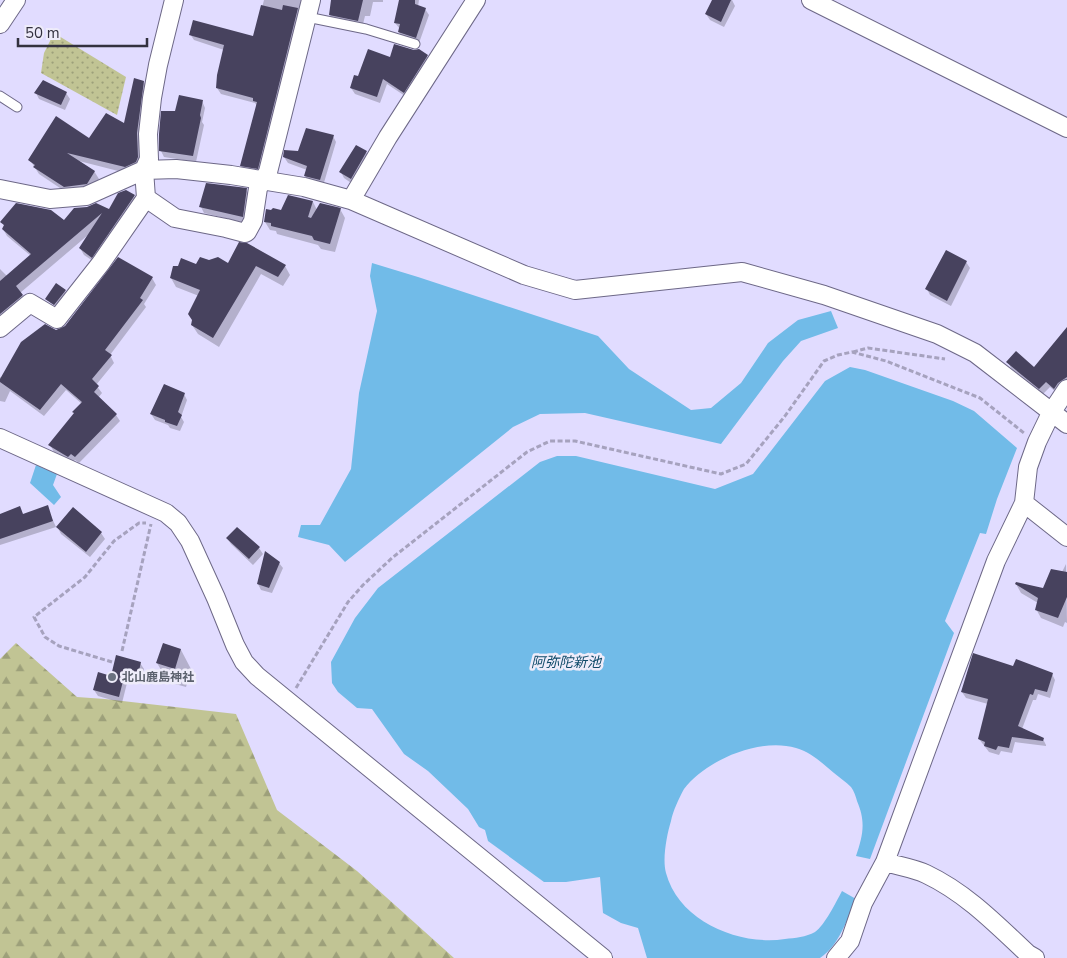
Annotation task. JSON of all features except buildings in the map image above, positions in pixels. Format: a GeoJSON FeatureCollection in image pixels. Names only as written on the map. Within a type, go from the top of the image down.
{"type":"FeatureCollection","features":[{"type":"Feature","properties":{"kind":"street"},"geometry":{"type":"LineString","coordinates":[[0,24],[16,0]]}},
{"type":"Feature","properties":{"kind":"street"},"geometry":{"type":"LineString","coordinates":[[0,328],[30,303],[57,319],[101,263],[146,198],[144,170],[148,159],[148,134],[152,98],[174,0]]}},
{"type":"Feature","properties":{"kind":"street"},"geometry":{"type":"LineString","coordinates":[[351,200],[476,0]]}},
{"type":"Feature","properties":{"kind":"street"},"geometry":{"type":"LineString","coordinates":[[811,0],[1067,128]]}},
{"type":"Feature","properties":{"kind":"street"},"geometry":{"type":"LineString","coordinates":[[146,198],[175,218],[245,233],[253,221],[258,188],[268,172],[309,8]]}},
{"type":"Feature","properties":{"kind":"street"},"geometry":{"type":"LineString","coordinates":[[0,189],[50,198],[86,196],[144,170],[176,169],[264,179],[304,186],[351,200],[524,275],[575,290],[742,272],[824,295],[937,334],[964,346],[1067,424]]}},
{"type":"Feature","properties":{"kind":"street"},"geometry":{"type":"LineString","coordinates":[[836,958],[850,941],[863,903],[885,862],[996,561],[1024,503],[1028,466],[1037,442],[1051,413],[1067,389]]}},
{"type":"Feature","properties":{"kind":"street"},"geometry":{"type":"LineString","coordinates":[[0,438],[153,516],[166,513],[178,523],[190,542],[235,645],[244,662],[257,676],[603,958]]}},
{"type":"Feature","properties":{"kind":"street"},"geometry":{"type":"LineString","coordinates":[[1024,503],[1067,537]]}},
{"type":"Feature","properties":{"kind":"street"},"geometry":{"type":"LineString","coordinates":[[885,862],[924,873],[954,888],[1028,954],[1035,958]]}},
{"type":"Feature","properties":{"kind":"lane"},"geometry":{"type":"LineString","coordinates":[[309,8],[366,29],[415,44]]}},
{"type":"Feature","properties":{"kind":"lane"},"geometry":{"type":"LineString","coordinates":[[0,96],[18,107]]}},
{"type":"Feature","properties":{"kind":"path"},"geometry":{"type":"LineString","coordinates":[[304,674],[348,602],[363,585],[392,558],[526,452],[550,441],[575,441],[721,474],[746,464],[785,416],[824,361],[838,355],[868,348],[944,359],[950,362]]}},
{"type":"Feature","properties":{"kind":"path"},"geometry":{"type":"LineString","coordinates":[[852,352],[886,361],[980,398],[1025,434]]}},
{"type":"Feature","properties":{"kind":"path"},"geometry":{"type":"LineString","coordinates":[[122,651],[153,516]]}},
{"type":"Feature","properties":{"kind":"path"},"geometry":{"type":"LineString","coordinates":[[112,662],[59,646],[44,637],[34,616],[85,578],[114,541],[139,523],[153,516]]}},
{"type":"Feature","properties":{"kind":"green space"},"geometry":{"type":"Polygon","coordinates":[[[54,33],[126,77],[117,115],[41,73],[44,53],[54,33]]]}},
{"type":"Feature","properties":{"kind":"green space"},"geometry":{"type":"Polygon","coordinates":[[[16,643],[77,697],[236,714],[277,810],[357,871],[454,958],[0,958],[0,659],[16,643]]]}},
{"type":"Feature","properties":{"kind":"water"},"geometry":{"type":"Polygon","coordinates":[[[372,263],[598,336],[629,369],[691,410],[711,408],[741,383],[768,343],[798,320],[831,311],[838,328],[801,341],[783,361],[721,444],[585,413],[540,414],[513,427],[345,562],[329,545],[298,537],[301,525],[320,525],[351,469],[359,393],[377,311],[370,276],[372,263]]]}},
{"type":"Feature","properties":{"kind":"water","name":"阿弥陀新池"},"geometry":{"type":"Polygon","coordinates":[[[850,367],[865,370],[953,401],[974,411],[1017,448],[997,499],[986,534],[980,533],[945,621],[954,633],[870,859],[856,856],[862,835],[862,816],[852,789],[816,758],[796,748],[782,745],[751,748],[720,760],[694,778],[684,789],[675,809],[669,826],[665,867],[673,890],[684,905],[714,927],[731,934],[749,939],[785,939],[804,936],[819,929],[842,891],[856,899],[842,931],[827,953],[820,958],[647,958],[638,928],[621,923],[603,913],[600,877],[566,882],[544,882],[488,841],[485,830],[479,827],[468,809],[428,771],[404,754],[372,709],[357,708],[338,692],[332,683],[331,662],[355,618],[378,588],[540,462],[557,456],[576,456],[715,489],[753,474],[825,381],[850,367]]]}},
{"type":"Feature","properties":{"kind":"water"},"geometry":{"type":"Polygon","coordinates":[[[36,465],[57,474],[53,485],[61,497],[54,505],[30,483],[36,465]]]}},
{"type":"Feature","properties":{"kind":"place","name":"北山鹿島神社"},"geometry":{"type":"Point","coordinates":[112,677]}}]}
